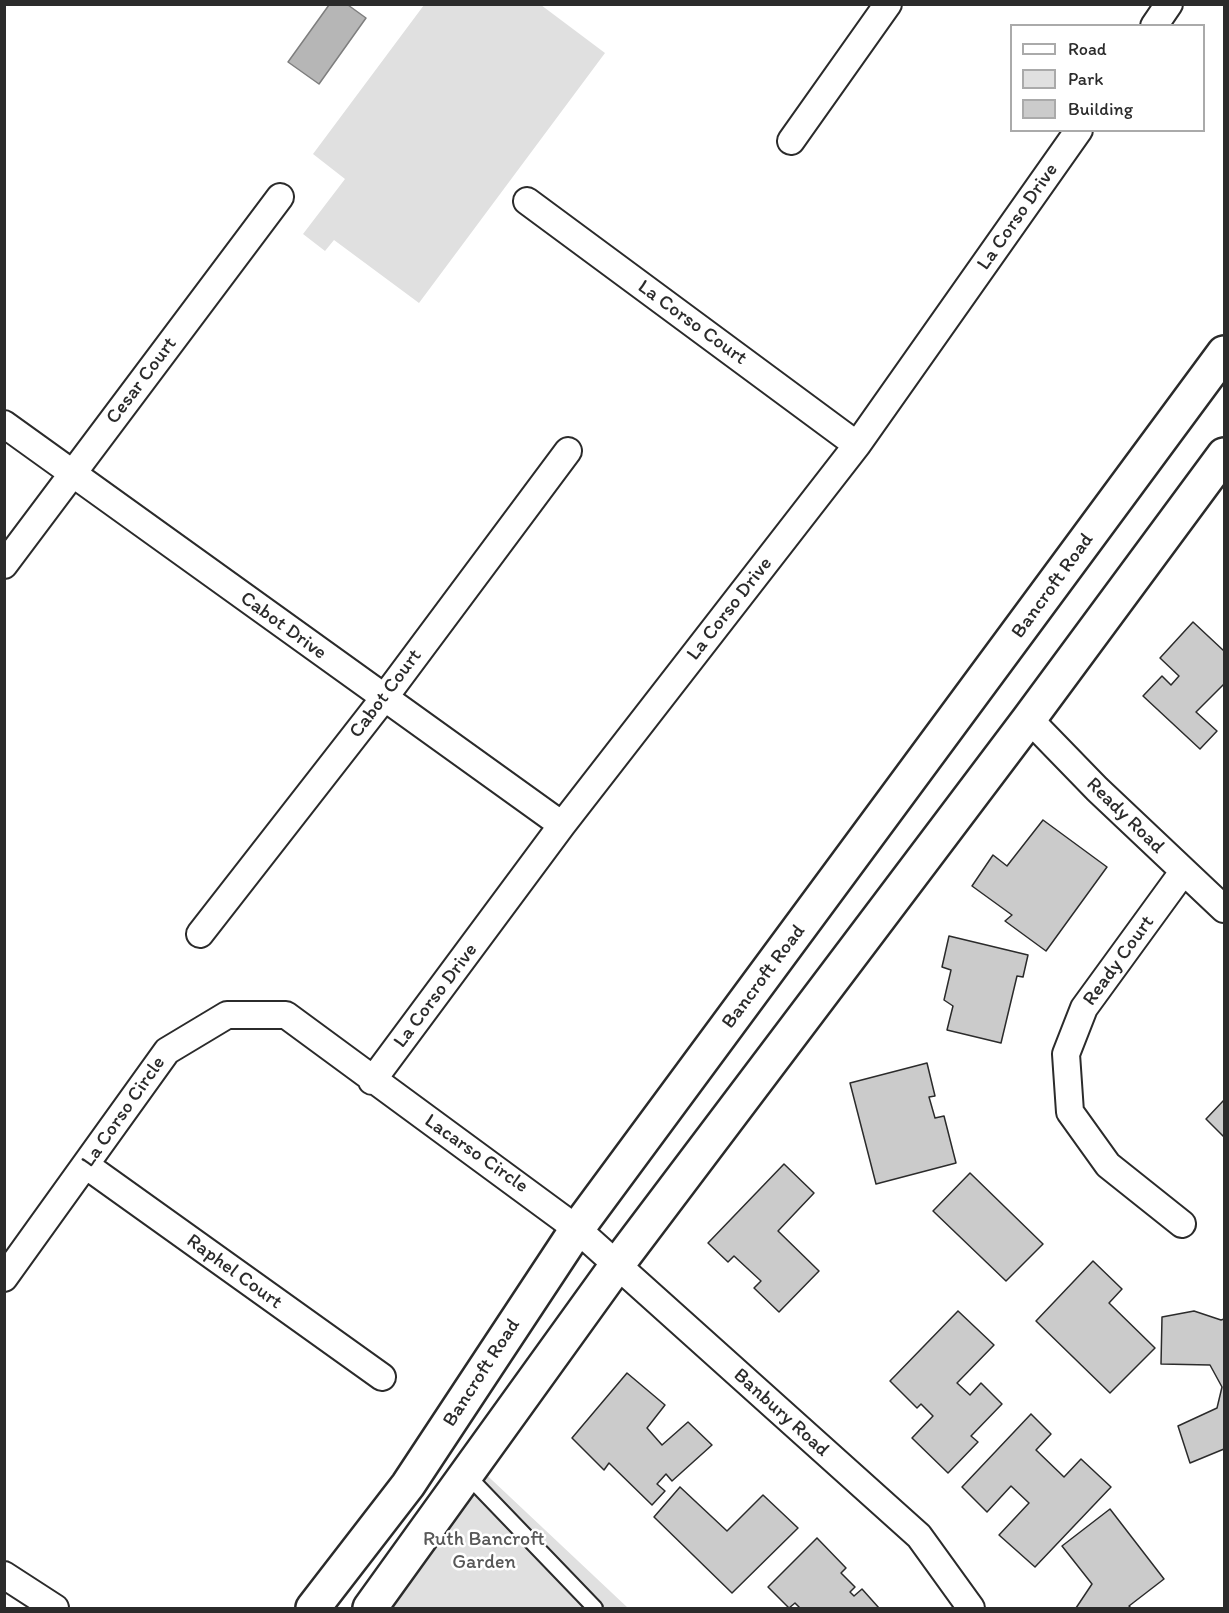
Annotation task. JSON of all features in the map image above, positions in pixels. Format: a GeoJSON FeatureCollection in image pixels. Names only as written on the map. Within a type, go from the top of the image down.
{"type":"FeatureCollection","features":[{"type":"Feature","properties":{"kind":"main road","name":"Bancroft Road"},"geometry":{"type":"LineString","coordinates":[[313,1608],[408,1485],[577,1230],[1224,353]]}},
{"type":"Feature","properties":{"kind":"main road"},"geometry":{"type":"LineString","coordinates":[[370,1608],[617,1265],[1029,719],[1224,455]]}},
{"type":"Feature","properties":{"kind":"street"},"geometry":{"type":"LineString","coordinates":[[791,141],[888,4]]}},
{"type":"Feature","properties":{"kind":"street","name":"La Corso Drive"},"geometry":{"type":"LineString","coordinates":[[372,1081],[562,825],[857,445],[1078,132]]}},
{"type":"Feature","properties":{"kind":"street","name":"Cesar Court"},"geometry":{"type":"LineString","coordinates":[[4,565],[280,197]]}},
{"type":"Feature","properties":{"kind":"street","name":"La Corso Court"},"geometry":{"type":"LineString","coordinates":[[527,201],[857,445]]}},
{"type":"Feature","properties":{"kind":"street","name":"Cabot Drive"},"geometry":{"type":"LineString","coordinates":[[4,424],[562,825]]}},
{"type":"Feature","properties":{"kind":"street","name":"Cabot Court"},"geometry":{"type":"LineString","coordinates":[[200,934],[384,698],[568,451]]}},
{"type":"Feature","properties":{"kind":"street","name":"Ready Road"},"geometry":{"type":"LineString","coordinates":[[1029,719],[1183,872],[1224,909]]}},
{"type":"Feature","properties":{"kind":"street","name":"Ready Court"},"geometry":{"type":"LineString","coordinates":[[1182,1224],[1108,1165],[1070,1112],[1066,1053],[1084,1008],[1183,872]]}},
{"type":"Feature","properties":{"kind":"street","name":"La Corso Circle"},"geometry":{"type":"LineString","coordinates":[[4,1278],[87,1167],[167,1051],[227,1015],[286,1015],[372,1081]]}},
{"type":"Feature","properties":{"kind":"street","name":"Lacarso Circle"},"geometry":{"type":"LineString","coordinates":[[372,1081],[548,1205],[577,1230]]}},
{"type":"Feature","properties":{"kind":"street","name":"Raphel Court"},"geometry":{"type":"LineString","coordinates":[[87,1167],[382,1377]]}},
{"type":"Feature","properties":{"kind":"street","name":"Banbury Road"},"geometry":{"type":"LineString","coordinates":[[577,1230],[919,1536],[971,1608]]}},
{"type":"Feature","properties":{"kind":"street"},"geometry":{"type":"LineString","coordinates":[[4,1575],[55,1608]]}},
{"type":"Feature","properties":{"kind":"lane"},"geometry":{"type":"LineString","coordinates":[[467,1475],[595,1608]]}},
{"type":"Feature","properties":{"kind":"green space"},"geometry":{"type":"Polygon","coordinates":[[[424,5],[541,5],[605,53],[419,303],[334,240],[325,251],[303,234],[345,179],[313,154],[424,5]]]}},
{"type":"Feature","properties":{"kind":"green space","name":"Ruth Bancroft Garden"},"geometry":{"type":"Polygon","coordinates":[[[475,1464],[628,1608],[370,1608],[475,1464]]]}},
{"type":"Feature","properties":{"kind":"shaded area"},"geometry":{"type":"Polygon","coordinates":[[[329,5],[348,5],[366,18],[319,84],[288,62],[329,5]]]}},
{"type":"Feature","properties":{"kind":"building"},"geometry":{"type":"Polygon","coordinates":[[[1193,622],[1224,651],[1224,684],[1196,712],[1217,731],[1200,749],[1143,696],[1162,676],[1171,685],[1179,676],[1160,658],[1193,622]]]}},
{"type":"Feature","properties":{"kind":"building"},"geometry":{"type":"Polygon","coordinates":[[[1043,820],[1107,867],[1046,951],[1005,921],[1012,915],[972,886],[993,855],[1007,866],[1043,820]]]}},
{"type":"Feature","properties":{"kind":"building"},"geometry":{"type":"Polygon","coordinates":[[[949,936],[1028,955],[1023,977],[1017,976],[1001,1043],[947,1030],[953,1006],[944,1000],[951,970],[942,967],[949,936]]]}},
{"type":"Feature","properties":{"kind":"building"},"geometry":{"type":"Polygon","coordinates":[[[927,1063],[935,1096],[929,1097],[935,1118],[944,1116],[956,1163],[876,1184],[850,1083],[927,1063]]]}},
{"type":"Feature","properties":{"kind":"building"},"geometry":{"type":"Polygon","coordinates":[[[1224,1100],[1224,1137],[1206,1119],[1224,1100]]]}},
{"type":"Feature","properties":{"kind":"building"},"geometry":{"type":"Polygon","coordinates":[[[784,1164],[814,1193],[778,1231],[819,1271],[779,1312],[754,1288],[761,1281],[734,1256],[728,1262],[708,1243],[784,1164]]]}},
{"type":"Feature","properties":{"kind":"building"},"geometry":{"type":"Polygon","coordinates":[[[970,1173],[1043,1244],[1006,1281],[933,1211],[970,1173]]]}},
{"type":"Feature","properties":{"kind":"building"},"geometry":{"type":"Polygon","coordinates":[[[1093,1261],[1122,1289],[1109,1303],[1155,1348],[1110,1393],[1036,1321],[1093,1261]]]}},
{"type":"Feature","properties":{"kind":"building"},"geometry":{"type":"Polygon","coordinates":[[[958,1311],[994,1345],[957,1383],[970,1395],[981,1383],[1002,1404],[971,1436],[978,1442],[948,1473],[912,1438],[933,1416],[921,1404],[917,1408],[890,1381],[958,1311]]]}},
{"type":"Feature","properties":{"kind":"building"},"geometry":{"type":"Polygon","coordinates":[[[1194,1311],[1224,1319],[1224,1449],[1190,1463],[1178,1426],[1217,1408],[1222,1387],[1210,1365],[1161,1364],[1162,1317],[1194,1311]]]}},
{"type":"Feature","properties":{"kind":"building"},"geometry":{"type":"Polygon","coordinates":[[[627,1373],[665,1405],[647,1428],[662,1445],[688,1422],[712,1445],[672,1481],[666,1474],[657,1484],[665,1491],[652,1505],[609,1463],[604,1470],[572,1438],[627,1373]]]}},
{"type":"Feature","properties":{"kind":"building"},"geometry":{"type":"Polygon","coordinates":[[[1031,1414],[1051,1434],[1036,1450],[1064,1477],[1081,1459],[1111,1487],[1035,1567],[999,1535],[1029,1503],[1011,1486],[987,1512],[962,1487],[1031,1414]]]}},
{"type":"Feature","properties":{"kind":"building"},"geometry":{"type":"Polygon","coordinates":[[[680,1487],[727,1531],[763,1495],[798,1528],[732,1593],[654,1517],[680,1487]]]}},
{"type":"Feature","properties":{"kind":"building"},"geometry":{"type":"Polygon","coordinates":[[[1110,1509],[1164,1579],[1129,1606],[1131,1608],[1076,1608],[1092,1584],[1062,1546],[1110,1509]]]}},
{"type":"Feature","properties":{"kind":"building"},"geometry":{"type":"Polygon","coordinates":[[[817,1538],[846,1568],[841,1573],[855,1587],[850,1592],[854,1596],[862,1589],[879,1608],[800,1608],[795,1603],[789,1608],[768,1587],[817,1538]]]}}]}
